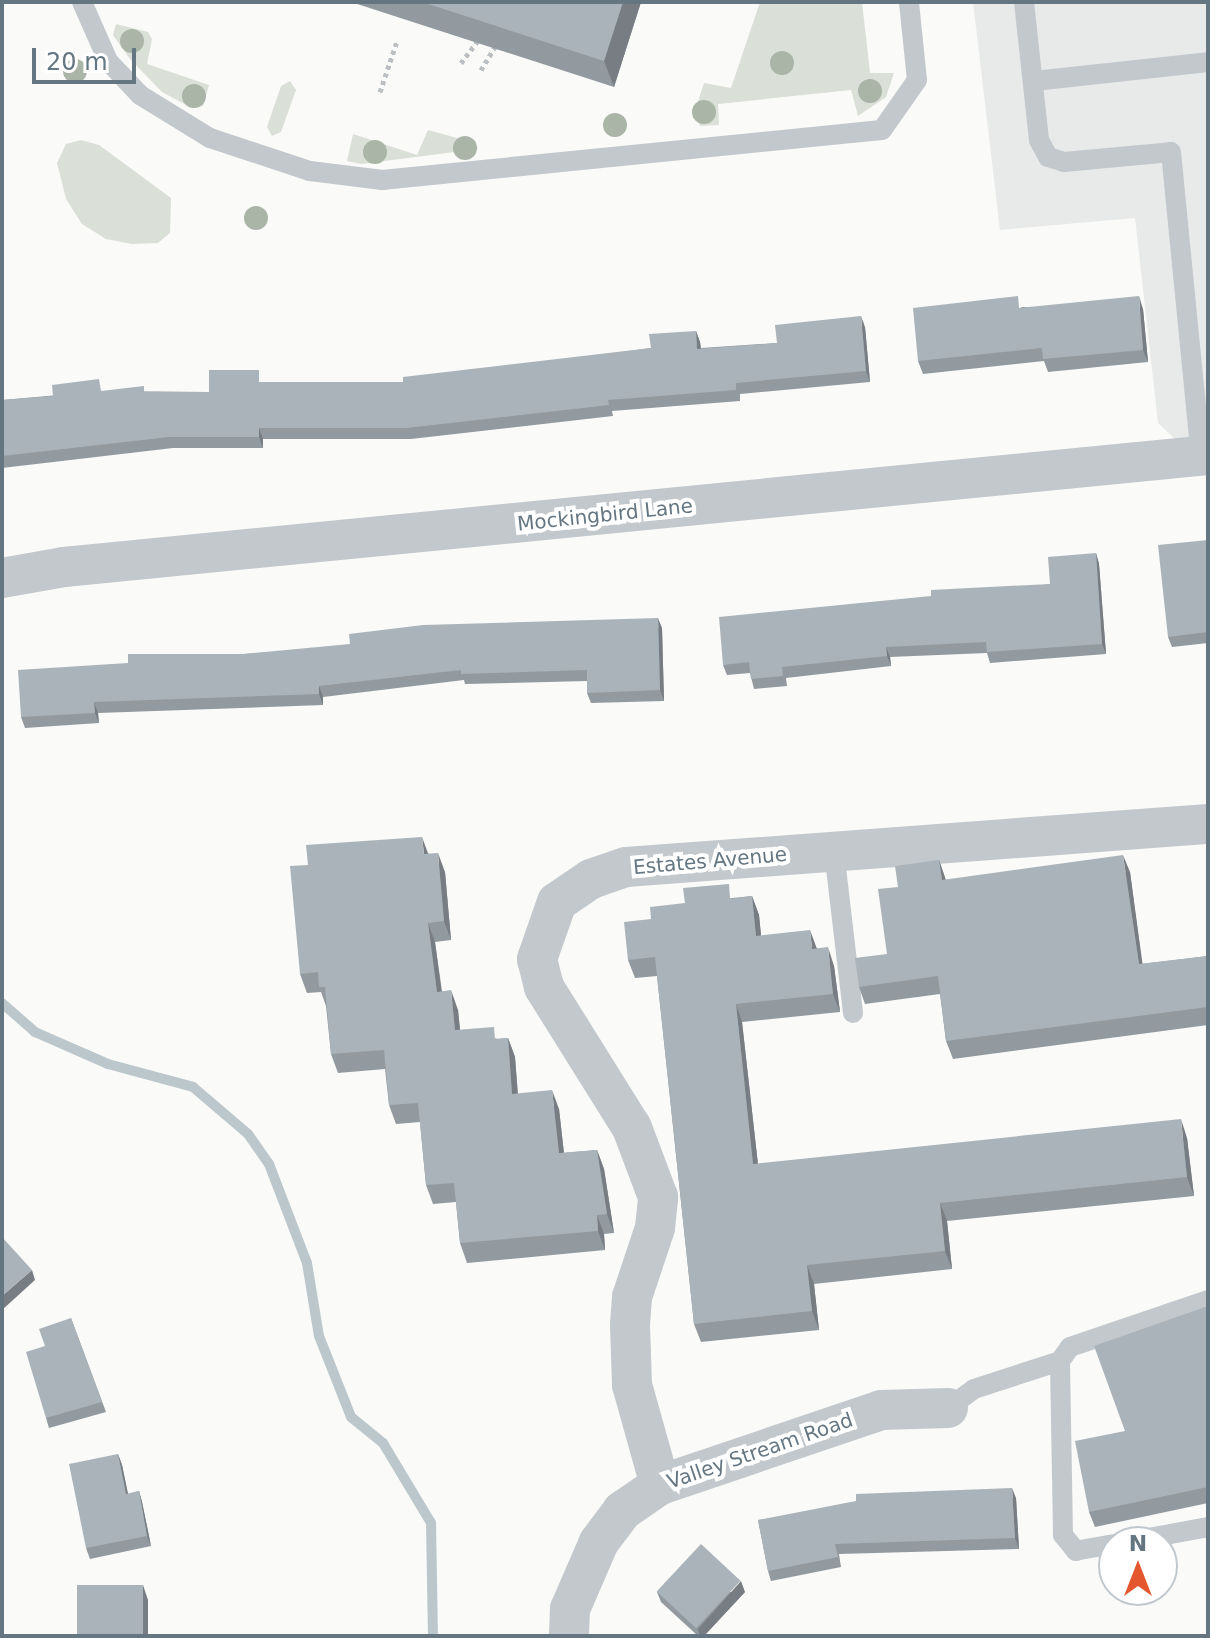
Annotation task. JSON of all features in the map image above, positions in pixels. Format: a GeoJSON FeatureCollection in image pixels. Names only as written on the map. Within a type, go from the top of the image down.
{"type":"FeatureCollection","features":[{"type":"Feature","properties":{"kind":"street","name":"Mockingbird Lane"},"geometry":{"type":"LineString","coordinates":[[2,578],[64,567],[1205,455]]}},
{"type":"Feature","properties":{"kind":"street","name":"Estates Avenue"},"geometry":{"type":"LineString","coordinates":[[660,1485],[632,1385],[630,1325],[632,1297],[655,1228],[658,1197],[632,1128],[544,987],[537,959],[544,928],[557,902],[591,879],[626,867],[1208,824]]}},
{"type":"Feature","properties":{"kind":"street","name":"Valley Stream Road"},"geometry":{"type":"LineString","coordinates":[[569,1636],[570,1609],[599,1542],[622,1511],[660,1485],[881,1410],[948,1408]]}},
{"type":"Feature","properties":{"kind":"lane"},"geometry":{"type":"LineString","coordinates":[[82,2],[108,61],[140,95],[210,138],[310,171],[382,180],[882,130],[917,80],[909,2]]}},
{"type":"Feature","properties":{"kind":"lane"},"geometry":{"type":"LineString","coordinates":[[1024,2],[1039,140],[1048,157],[1064,162],[1171,152],[1205,455]]}},
{"type":"Feature","properties":{"kind":"lane"},"geometry":{"type":"LineString","coordinates":[[1034,81],[1208,62]]}},
{"type":"Feature","properties":{"kind":"lane"},"geometry":{"type":"LineString","coordinates":[[834,851],[853,1013]]}},
{"type":"Feature","properties":{"kind":"lane"},"geometry":{"type":"LineString","coordinates":[[948,1408],[974,1389],[1060,1361],[1070,1347],[1208,1300]]}},
{"type":"Feature","properties":{"kind":"lane"},"geometry":{"type":"LineString","coordinates":[[1060,1361],[1063,1535],[1076,1551],[1098,1547]]}},
{"type":"Feature","properties":{"kind":"lane"},"geometry":{"type":"LineString","coordinates":[[1178,1533],[1208,1527]]}},
{"type":"Feature","properties":{"kind":"path"},"geometry":{"type":"LineString","coordinates":[[461,63],[483,34]]}},
{"type":"Feature","properties":{"kind":"path"},"geometry":{"type":"LineString","coordinates":[[481,70],[501,34]]}},
{"type":"Feature","properties":{"kind":"path"},"geometry":{"type":"LineString","coordinates":[[380,92],[397,41]]}},
{"type":"Feature","properties":{"kind":"shaded area"},"geometry":{"type":"Polygon","coordinates":[[[760,2],[862,2],[870,73],[894,73],[886,97],[858,116],[851,90],[718,104],[719,125],[700,126],[695,111],[704,83],[731,88],[760,2]]]}},
{"type":"Feature","properties":{"kind":"shaded area"},"geometry":{"type":"Polygon","coordinates":[[[973,2],[1208,2],[1208,470],[1158,423],[1135,218],[1000,230],[973,2]]]}},
{"type":"Feature","properties":{"kind":"shaded area"},"geometry":{"type":"Polygon","coordinates":[[[116,24],[148,32],[152,39],[147,64],[209,85],[203,106],[192,108],[162,92],[130,59],[113,35],[116,24]]]}},
{"type":"Feature","properties":{"kind":"shaded area"},"geometry":{"type":"Polygon","coordinates":[[[290,81],[296,90],[281,132],[272,136],[267,127],[281,86],[290,81]]]}},
{"type":"Feature","properties":{"kind":"shaded area"},"geometry":{"type":"Polygon","coordinates":[[[428,130],[472,142],[478,149],[361,164],[347,161],[353,134],[417,155],[428,130]]]}},
{"type":"Feature","properties":{"kind":"shaded area"},"geometry":{"type":"Polygon","coordinates":[[[81,140],[99,145],[171,198],[170,233],[158,243],[132,244],[106,239],[82,224],[66,199],[57,163],[66,144],[81,140]]]}},
{"type":"Feature","properties":{"kind":"building"},"geometry":{"type":"Polygon","coordinates":[[[422,2],[623,2],[604,61],[422,2]]]}},
{"type":"Feature","properties":{"kind":"building"},"geometry":{"type":"Polygon","coordinates":[[[1018,296],[1019,308],[1139,296],[1143,350],[1043,359],[1042,348],[918,361],[913,308],[1018,296]]]}},
{"type":"Feature","properties":{"kind":"building"},"geometry":{"type":"Polygon","coordinates":[[[861,316],[866,371],[736,383],[736,390],[608,400],[609,405],[407,428],[259,428],[259,437],[169,437],[2,456],[2,400],[53,396],[52,385],[99,379],[101,391],[144,386],[144,392],[209,392],[209,370],[259,370],[259,382],[403,382],[403,377],[651,348],[649,334],[696,331],[697,349],[777,343],[775,325],[861,316]]]}},
{"type":"Feature","properties":{"kind":"building"},"geometry":{"type":"Polygon","coordinates":[[[1208,540],[1208,632],[1168,637],[1158,545],[1208,540]]]}},
{"type":"Feature","properties":{"kind":"building"},"geometry":{"type":"Polygon","coordinates":[[[1096,553],[1102,644],[987,652],[986,642],[886,647],[887,656],[782,667],[783,676],[751,679],[749,662],[723,665],[719,617],[931,596],[931,590],[1050,584],[1048,557],[1096,553]]]}},
{"type":"Feature","properties":{"kind":"building"},"geometry":{"type":"Polygon","coordinates":[[[658,618],[660,690],[587,693],[587,670],[461,674],[461,670],[319,686],[319,694],[94,702],[95,713],[21,717],[18,670],[128,663],[128,654],[243,654],[350,644],[349,634],[423,625],[658,618]]]}},
{"type":"Feature","properties":{"kind":"building"},"geometry":{"type":"Polygon","coordinates":[[[422,837],[424,854],[438,853],[444,921],[428,923],[437,992],[451,990],[455,1030],[494,1027],[495,1039],[508,1038],[512,1094],[552,1090],[559,1153],[597,1150],[607,1214],[597,1215],[598,1231],[460,1243],[454,1183],[426,1185],[418,1103],[389,1105],[384,1050],[331,1054],[325,987],[319,987],[318,972],[300,974],[290,866],[308,865],[306,845],[422,837]]]}},
{"type":"Feature","properties":{"kind":"building"},"geometry":{"type":"Polygon","coordinates":[[[1123,855],[1139,964],[1208,956],[1208,1007],[946,1041],[938,976],[859,987],[855,958],[887,954],[878,889],[898,887],[895,866],[939,860],[942,880],[1123,855]]]}},
{"type":"Feature","properties":{"kind":"building"},"geometry":{"type":"Polygon","coordinates":[[[729,884],[730,899],[752,896],[756,936],[810,930],[812,949],[828,947],[833,994],[736,1004],[753,1164],[1181,1119],[1187,1177],[940,1203],[945,1251],[807,1265],[812,1311],[694,1324],[655,957],[628,960],[624,922],[651,919],[650,907],[685,903],[683,888],[729,884]]]}},
{"type":"Feature","properties":{"kind":"building"},"geometry":{"type":"Polygon","coordinates":[[[2,1237],[32,1270],[2,1296],[2,1237]]]}},
{"type":"Feature","properties":{"kind":"building"},"geometry":{"type":"Polygon","coordinates":[[[1208,1306],[1208,1487],[1089,1512],[1075,1441],[1125,1431],[1094,1346],[1208,1306]]]}},
{"type":"Feature","properties":{"kind":"building"},"geometry":{"type":"Polygon","coordinates":[[[71,1318],[102,1402],[46,1418],[26,1352],[45,1346],[39,1329],[71,1318]]]}},
{"type":"Feature","properties":{"kind":"building"},"geometry":{"type":"Polygon","coordinates":[[[118,1454],[126,1494],[139,1491],[147,1536],[86,1548],[69,1464],[118,1454]]]}},
{"type":"Feature","properties":{"kind":"building"},"geometry":{"type":"Polygon","coordinates":[[[1012,1488],[1015,1538],[835,1544],[838,1557],[768,1571],[758,1520],[856,1501],[856,1494],[1012,1488]]]}},
{"type":"Feature","properties":{"kind":"building"},"geometry":{"type":"Polygon","coordinates":[[[701,1544],[740,1581],[696,1628],[657,1592],[701,1544]]]}},
{"type":"Feature","properties":{"kind":"building"},"geometry":{"type":"Polygon","coordinates":[[[77,1585],[143,1585],[143,1636],[77,1636],[77,1585]]]}},
{"type":"Feature","properties":{"kind":"waterway"},"geometry":{"type":"LineString","coordinates":[[2,1003],[35,1032],[108,1064],[193,1087],[248,1134],[269,1164],[307,1263],[319,1336],[351,1417],[383,1443],[431,1523],[433,1636]]}}]}
